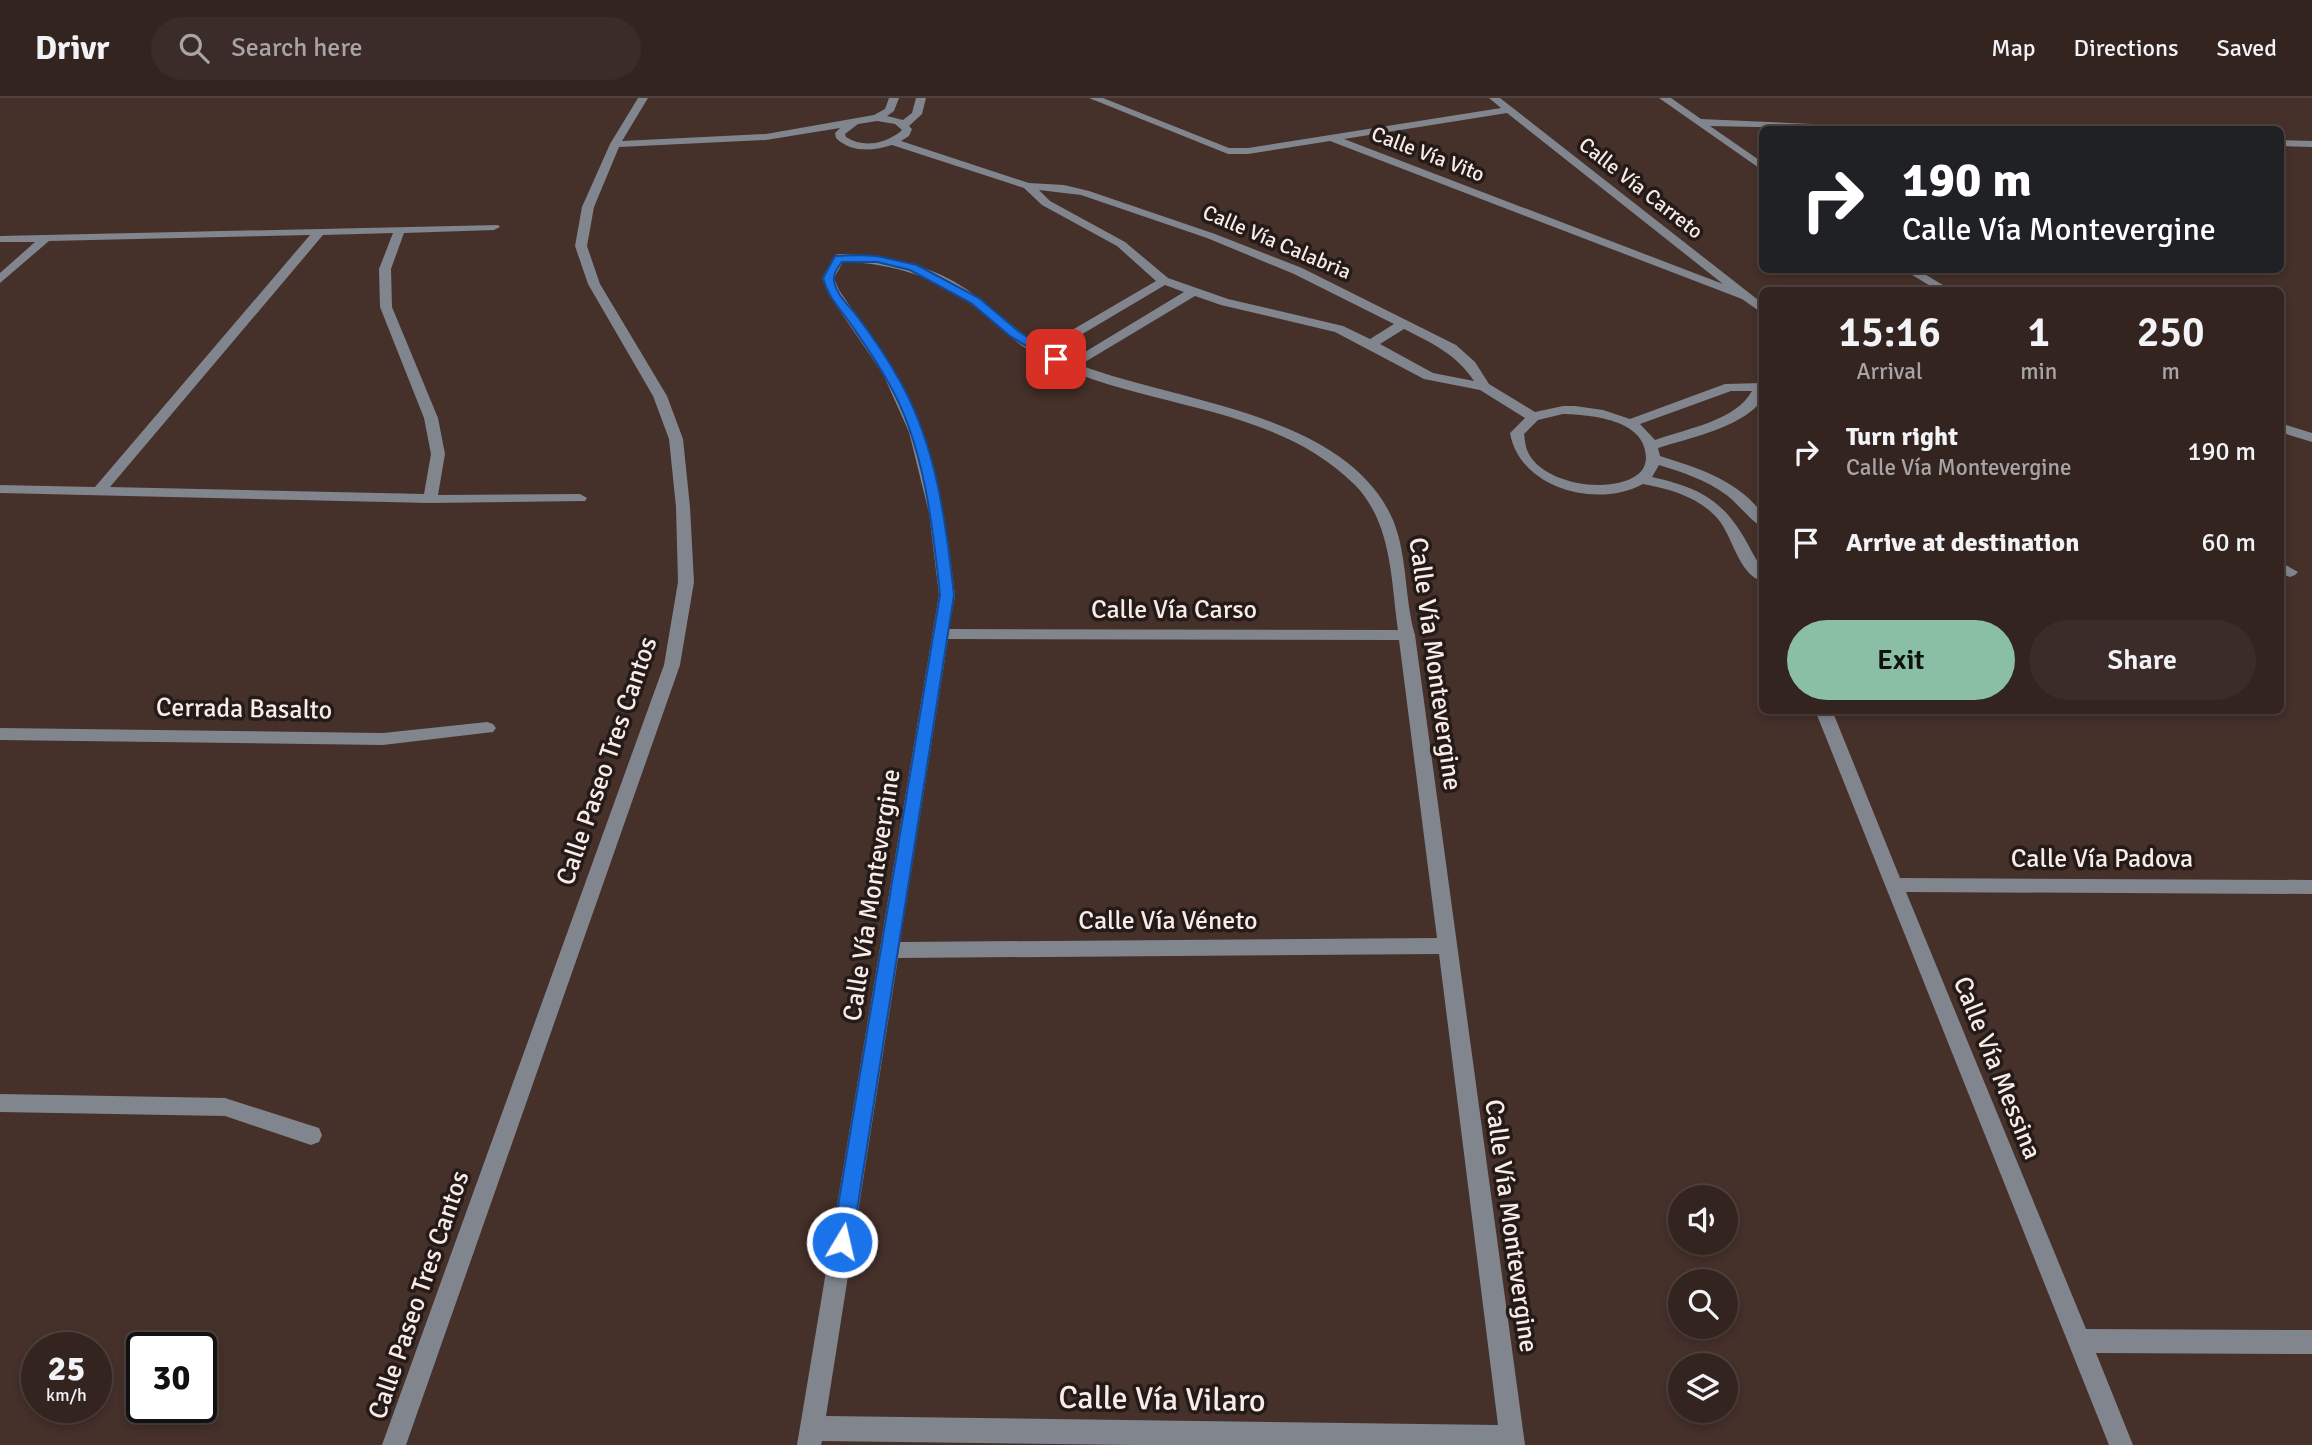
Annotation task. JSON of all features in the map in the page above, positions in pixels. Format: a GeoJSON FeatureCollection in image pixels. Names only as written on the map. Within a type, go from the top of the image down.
{"type":"FeatureCollection","features":[{"type":"Feature","properties":{"kind":"street","name":"Calle Paseo Tres Cantos"},"geometry":{"type":"LineString","coordinates":[[394,1445],[672,664],[686,582],[683,507],[676,439],[660,396],[594,284],[581,246],[588,207],[615,144],[643,98]]}},
{"type":"Feature","properties":{"kind":"street"},"geometry":{"type":"LineString","coordinates":[[877,118],[889,111],[894,98]]}},
{"type":"Feature","properties":{"kind":"street"},"geometry":{"type":"LineString","coordinates":[[904,125],[917,114],[921,98]]}},
{"type":"Feature","properties":{"kind":"street","name":"Calle Vía Vito"},"geometry":{"type":"LineString","coordinates":[[1094,98],[1227,151],[1248,151],[1331,138],[1743,296]]}},
{"type":"Feature","properties":{"kind":"street","name":"Calle Vía Carreto"},"geometry":{"type":"LineString","coordinates":[[1494,98],[1759,307]]}},
{"type":"Feature","properties":{"kind":"street"},"geometry":{"type":"LineString","coordinates":[[1664,98],[1759,165]]}},
{"type":"Feature","properties":{"kind":"street"},"geometry":{"type":"LineString","coordinates":[[1331,138],[1509,110]]}},
{"type":"Feature","properties":{"kind":"street"},"geometry":{"type":"LineString","coordinates":[[615,144],[768,137],[820,131],[877,118],[904,125],[907,129],[905,134],[893,142],[873,146],[768,137]]}},
{"type":"Feature","properties":{"kind":"street"},"geometry":{"type":"LineString","coordinates":[[853,145],[845,142],[840,133],[855,121]]}},
{"type":"Feature","properties":{"kind":"street"},"geometry":{"type":"LineString","coordinates":[[1698,121],[1801,126]]}},
{"type":"Feature","properties":{"kind":"street","name":"Calle Vía Calabria"},"geometry":{"type":"LineString","coordinates":[[893,142],[1028,186],[1064,188],[1085,193],[1211,236],[1298,271],[1451,348],[1470,365],[1484,387]]}},
{"type":"Feature","properties":{"kind":"street"},"geometry":{"type":"LineString","coordinates":[[2284,143],[2312,144]]}},
{"type":"Feature","properties":{"kind":"street","name":"Calle Vía Calabria"},"geometry":{"type":"LineString","coordinates":[[1028,186],[1046,203],[1121,244],[1164,281],[1192,292],[1339,329],[1429,376],[1484,387],[1533,417]]}},
{"type":"Feature","properties":{"kind":"street"},"geometry":{"type":"LineString","coordinates":[[0,239],[494,228]]}},
{"type":"Feature","properties":{"kind":"street"},"geometry":{"type":"LineString","coordinates":[[400,229],[385,268],[386,307],[431,418],[438,454],[430,499]]}},
{"type":"Feature","properties":{"kind":"street"},"geometry":{"type":"LineString","coordinates":[[99,491],[320,231]]}},
{"type":"Feature","properties":{"kind":"street"},"geometry":{"type":"LineString","coordinates":[[0,279],[46,238]]}},
{"type":"Feature","properties":{"kind":"street","name":"Calle Vía Montevergine"},"geometry":{"type":"LineString","coordinates":[[810,1436],[947,595],[940,527],[923,453],[896,384],[853,318],[834,296],[828,278],[831,268],[839,258],[858,258],[877,259],[913,268],[975,301],[1014,334],[1042,353],[1070,366],[1115,383],[1266,424],[1310,446],[1348,471],[1374,498],[1394,542],[1513,1441]]}},
{"type":"Feature","properties":{"kind":"street"},"geometry":{"type":"LineString","coordinates":[[1915,273],[1940,287]]}},
{"type":"Feature","properties":{"kind":"street"},"geometry":{"type":"LineString","coordinates":[[1042,353],[1164,281]]}},
{"type":"Feature","properties":{"kind":"street"},"geometry":{"type":"LineString","coordinates":[[1070,366],[1192,292]]}},
{"type":"Feature","properties":{"kind":"street"},"geometry":{"type":"LineString","coordinates":[[1371,344],[1405,323]]}},
{"type":"Feature","properties":{"kind":"street"},"geometry":{"type":"LineString","coordinates":[[1628,424],[1730,387],[1759,387]]}},
{"type":"Feature","properties":{"kind":"street"},"geometry":{"type":"LineString","coordinates":[[1653,453],[1751,405],[1759,391]]}},
{"type":"Feature","properties":{"kind":"street"},"geometry":{"type":"LineString","coordinates":[[1642,480],[1651,469],[1653,453],[1643,434],[1628,424],[1597,412],[1556,411],[1533,417],[1517,433],[1516,446],[1523,459],[1536,471],[1556,481],[1603,489],[1642,480],[1670,485],[1708,502],[1732,527],[1748,563],[1759,573]]}},
{"type":"Feature","properties":{"kind":"street"},"geometry":{"type":"LineString","coordinates":[[2284,429],[2312,438]]}},
{"type":"Feature","properties":{"kind":"street"},"geometry":{"type":"LineString","coordinates":[[1653,453],[1727,487],[1752,507],[1759,518]]}},
{"type":"Feature","properties":{"kind":"street"},"geometry":{"type":"LineString","coordinates":[[0,489],[430,499],[580,498]]}},
{"type":"Feature","properties":{"kind":"street","name":"Calle Vía Carso"},"geometry":{"type":"LineString","coordinates":[[940,635],[1407,635]]}},
{"type":"Feature","properties":{"kind":"street","name":"Calle Vía Messina"},"geometry":{"type":"LineString","coordinates":[[1826,714],[1892,885],[2121,1445]]}},
{"type":"Feature","properties":{"kind":"street","name":"Cerrada Basalto"},"geometry":{"type":"LineString","coordinates":[[0,734],[383,739],[487,728]]}},
{"type":"Feature","properties":{"kind":"street","name":"Calle Vía Padova"},"geometry":{"type":"LineString","coordinates":[[1892,885],[2312,887]]}},
{"type":"Feature","properties":{"kind":"street","name":"Calle Vía Véneto"},"geometry":{"type":"LineString","coordinates":[[889,950],[1447,946]]}},
{"type":"Feature","properties":{"kind":"street"},"geometry":{"type":"LineString","coordinates":[[0,1103],[225,1107],[311,1135]]}},
{"type":"Feature","properties":{"kind":"street"},"geometry":{"type":"LineString","coordinates":[[2079,1341],[2312,1342]]}},
{"type":"Feature","properties":{"kind":"street","name":"Calle Vía Vilaro"},"geometry":{"type":"LineString","coordinates":[[810,1436],[1513,1441]]}},
{"type":"Feature","properties":{"kind":"route"},"geometry":{"type":"LineString","coordinates":[[842,1242],[947,595],[940,527],[923,453],[896,384],[853,318],[834,296],[828,278],[831,268],[839,258],[877,259],[913,268],[975,301],[1014,334],[1056,359]]}}]}
